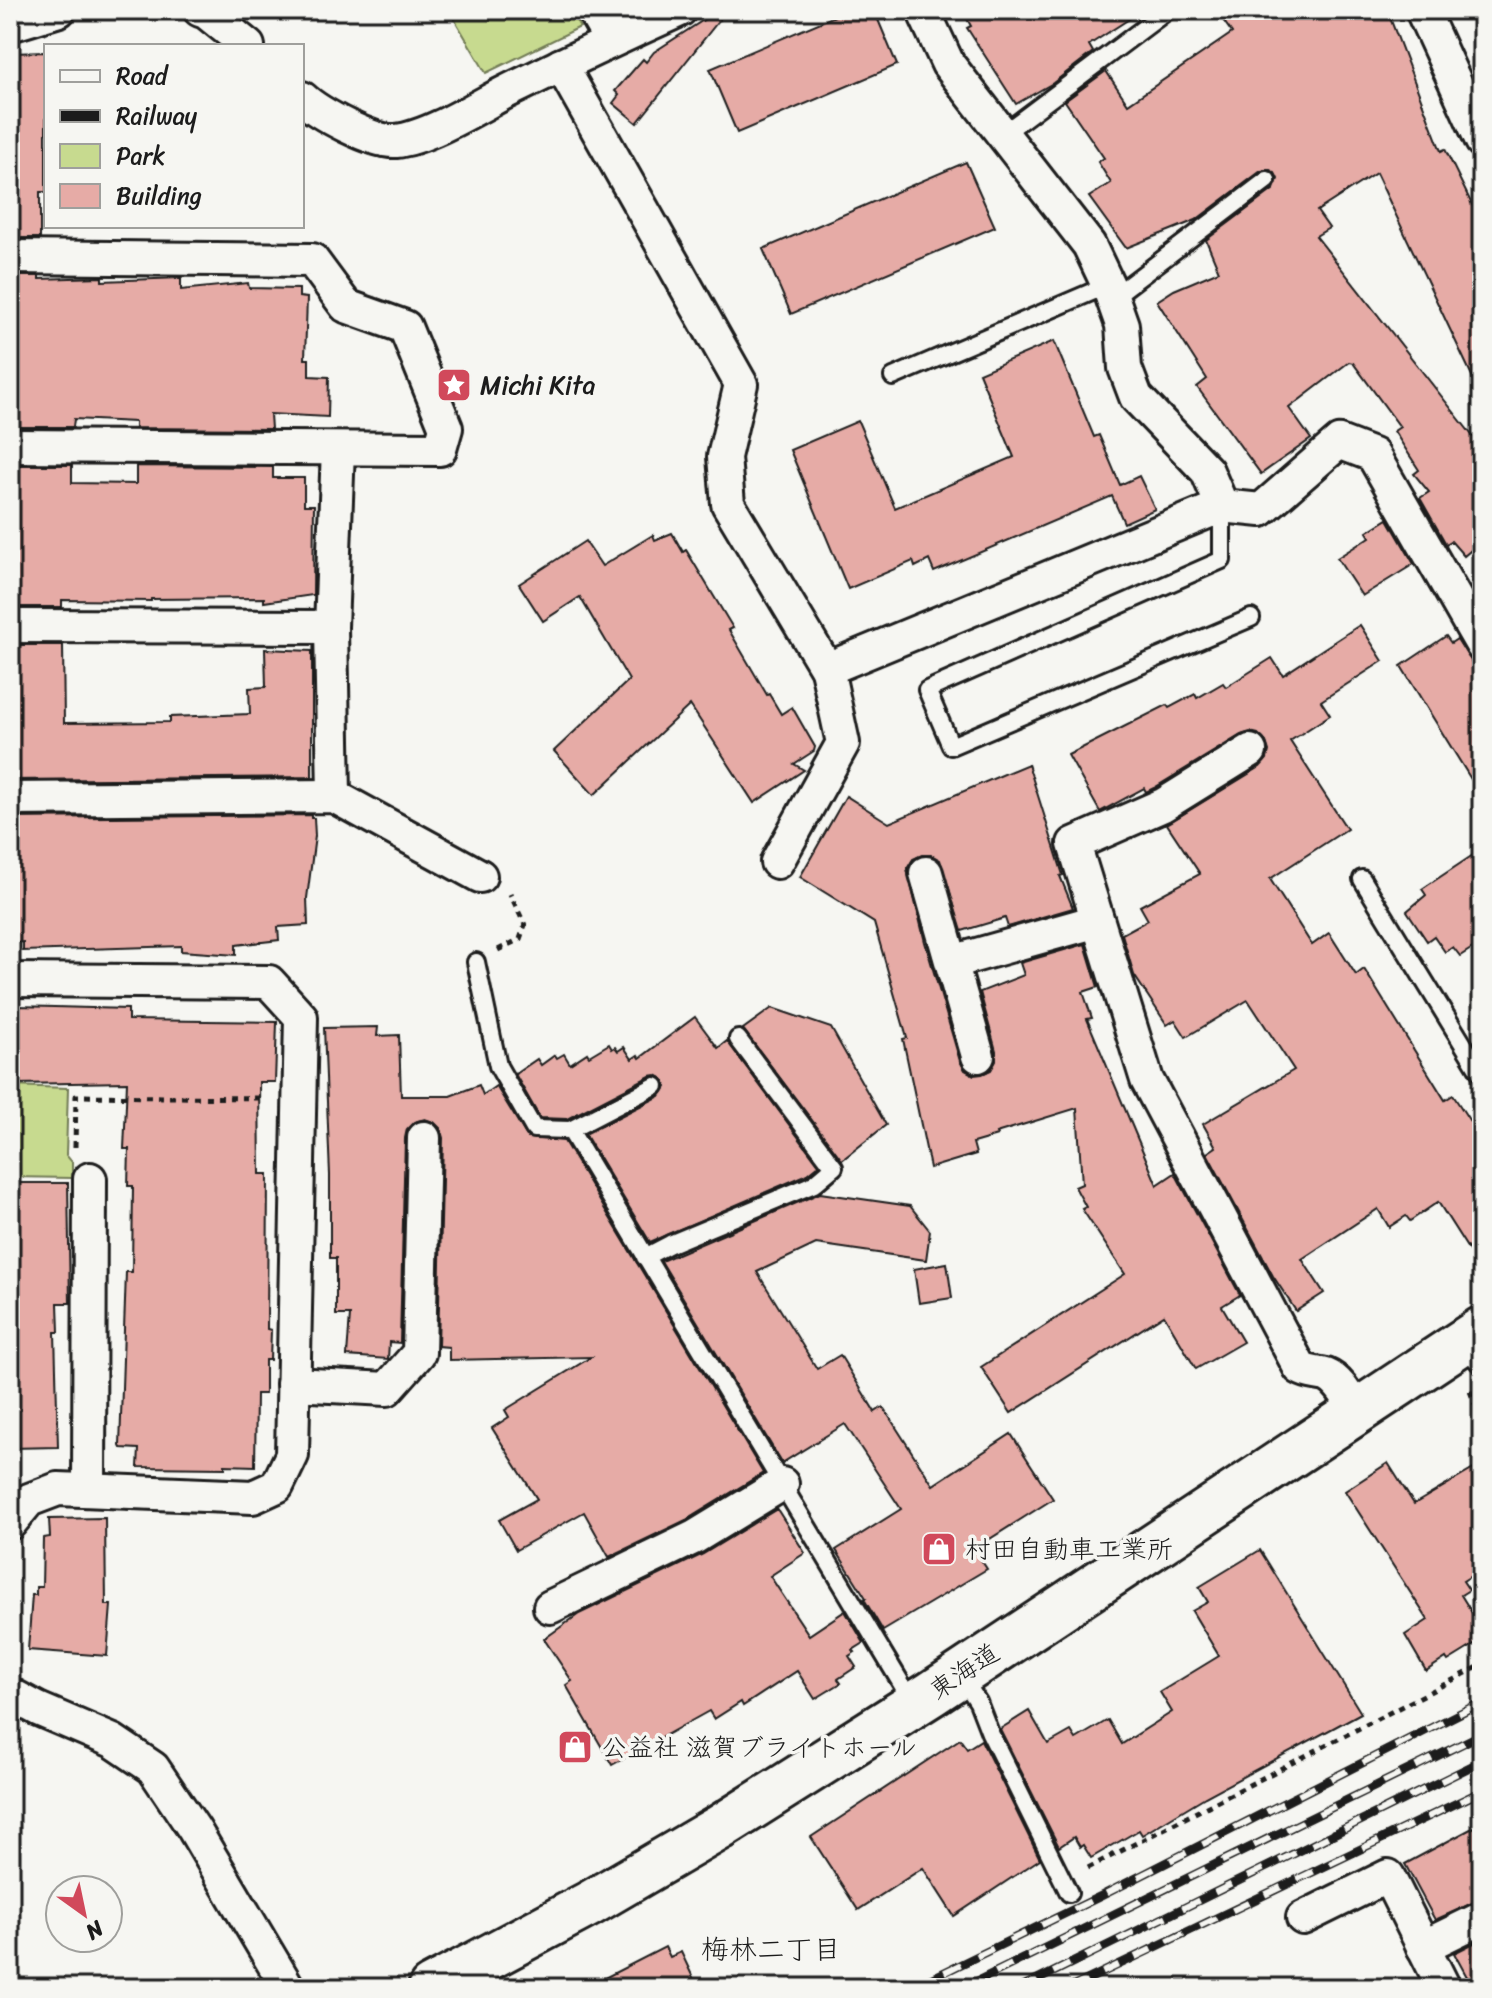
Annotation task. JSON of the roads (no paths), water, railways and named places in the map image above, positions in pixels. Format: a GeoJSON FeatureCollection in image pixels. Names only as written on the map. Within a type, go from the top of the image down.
{"type":"FeatureCollection","features":[{"type":"Feature","properties":{"kind":"highway","name":"東海道"},"geometry":{"type":"LineString","coordinates":[[431,1988],[589,1904],[719,1828],[914,1705],[1357,1412],[1473,1354]]}},
{"type":"Feature","properties":{"kind":"street"},"geometry":{"type":"LineString","coordinates":[[10,25],[59,10]]}},
{"type":"Feature","properties":{"kind":"street"},"geometry":{"type":"LineString","coordinates":[[200,10],[245,44]]}},
{"type":"Feature","properties":{"kind":"street"},"geometry":{"type":"LineString","coordinates":[[593,10],[611,41]]}},
{"type":"Feature","properties":{"kind":"street"},"geometry":{"type":"LineString","coordinates":[[304,100],[312,108],[356,131],[394,141],[434,129],[680,10]]}},
{"type":"Feature","properties":{"kind":"street"},"geometry":{"type":"LineString","coordinates":[[923,10],[948,64],[1089,245],[1122,325],[1125,368],[1136,397],[1207,471],[1222,506]]}},
{"type":"Feature","properties":{"kind":"street"},"geometry":{"type":"LineString","coordinates":[[1422,10],[1482,141]]}},
{"type":"Feature","properties":{"kind":"street"},"geometry":{"type":"LineString","coordinates":[[561,65],[741,384],[724,457],[728,504],[827,669],[843,743],[777,862]]}},
{"type":"Feature","properties":{"kind":"street"},"geometry":{"type":"LineString","coordinates":[[10,257],[312,260],[346,306],[405,327],[446,428],[440,449],[10,446]]}},
{"type":"Feature","properties":{"kind":"street"},"geometry":{"type":"LineString","coordinates":[[827,669],[1222,506],[1261,510],[1339,442],[1373,455],[1482,645]]}},
{"type":"Feature","properties":{"kind":"street"},"geometry":{"type":"LineString","coordinates":[[334,796],[331,627],[338,449]]}},
{"type":"Feature","properties":{"kind":"street"},"geometry":{"type":"LineString","coordinates":[[10,626],[331,627]]}},
{"type":"Feature","properties":{"kind":"street"},"geometry":{"type":"LineString","coordinates":[[1250,751],[1163,805],[1074,844],[1147,1080],[1300,1368],[1337,1381],[1357,1412]]}},
{"type":"Feature","properties":{"kind":"street"},"geometry":{"type":"LineString","coordinates":[[10,799],[334,796],[480,876]]}},
{"type":"Feature","properties":{"kind":"street"},"geometry":{"type":"LineString","coordinates":[[926,873],[978,1056]]}},
{"type":"Feature","properties":{"kind":"street"},"geometry":{"type":"LineString","coordinates":[[952,962],[1097,921]]}},
{"type":"Feature","properties":{"kind":"street"},"geometry":{"type":"LineString","coordinates":[[10,980],[269,982],[301,1017],[292,1455],[277,1486],[253,1497],[58,1489],[29,1500],[10,1523]]}},
{"type":"Feature","properties":{"kind":"street"},"geometry":{"type":"LineString","coordinates":[[293,1384],[387,1389],[419,1353],[424,1138]]}},
{"type":"Feature","properties":{"kind":"street"},"geometry":{"type":"LineString","coordinates":[[83,1168],[89,1490]]}},
{"type":"Feature","properties":{"kind":"street"},"geometry":{"type":"LineString","coordinates":[[550,1607],[695,1537],[782,1484]]}},
{"type":"Feature","properties":{"kind":"street"},"geometry":{"type":"LineString","coordinates":[[10,1694],[113,1741],[153,1768],[194,1829],[288,1988]]}},
{"type":"Feature","properties":{"kind":"street"},"geometry":{"type":"LineString","coordinates":[[1303,1918],[1388,1876],[1444,1988]]}},
{"type":"Feature","properties":{"kind":"street"},"geometry":{"type":"LineString","coordinates":[[1423,1947],[1482,1918]]}},
{"type":"Feature","properties":{"kind":"lane"},"geometry":{"type":"LineString","coordinates":[[1003,134],[1168,10]]}},
{"type":"Feature","properties":{"kind":"lane"},"geometry":{"type":"LineString","coordinates":[[893,377],[1110,291],[1267,180]]}},
{"type":"Feature","properties":{"kind":"lane"},"geometry":{"type":"LineString","coordinates":[[1222,506],[1222,560],[927,690],[951,746],[1251,618]]}},
{"type":"Feature","properties":{"kind":"lane"},"geometry":{"type":"LineString","coordinates":[[1362,879],[1482,1075]]}},
{"type":"Feature","properties":{"kind":"lane"},"geometry":{"type":"LineString","coordinates":[[476,962],[498,1066],[534,1129],[570,1130],[655,1086]]}},
{"type":"Feature","properties":{"kind":"lane"},"geometry":{"type":"LineString","coordinates":[[645,1257],[814,1184],[834,1167],[738,1039]]}},
{"type":"Feature","properties":{"kind":"lane"},"geometry":{"type":"LineString","coordinates":[[570,1130],[914,1705]]}},
{"type":"Feature","properties":{"kind":"lane"},"geometry":{"type":"LineString","coordinates":[[959,1674],[978,1702],[990,1733],[1069,1893]]}},
{"type":"Feature","properties":{"kind":"railway"},"geometry":{"type":"LineString","coordinates":[[912,1988],[1101,1896],[1482,1702]]}},
{"type":"Feature","properties":{"kind":"railway"},"geometry":{"type":"LineString","coordinates":[[963,1988],[1482,1734]]}},
{"type":"Feature","properties":{"kind":"railway"},"geometry":{"type":"LineString","coordinates":[[1021,1988],[1482,1761]]}},
{"type":"Feature","properties":{"kind":"railway"},"geometry":{"type":"LineString","coordinates":[[1070,1988],[1482,1791]]}},
{"type":"Feature","properties":{"kind":"place","name":"Michi Kita"},"geometry":{"type":"Point","coordinates":[454,385]}},
{"type":"Feature","properties":{"kind":"place","name":"村田自動車工業所"},"geometry":{"type":"Point","coordinates":[939,1549]}},
{"type":"Feature","properties":{"kind":"place","name":"公益社 滋賀ブライトホール"},"geometry":{"type":"Point","coordinates":[575,1747]}},
{"type":"Feature","properties":{"kind":"district","name":"梅林二丁目"},"geometry":{"type":"Point","coordinates":[771,1949]}}]}
